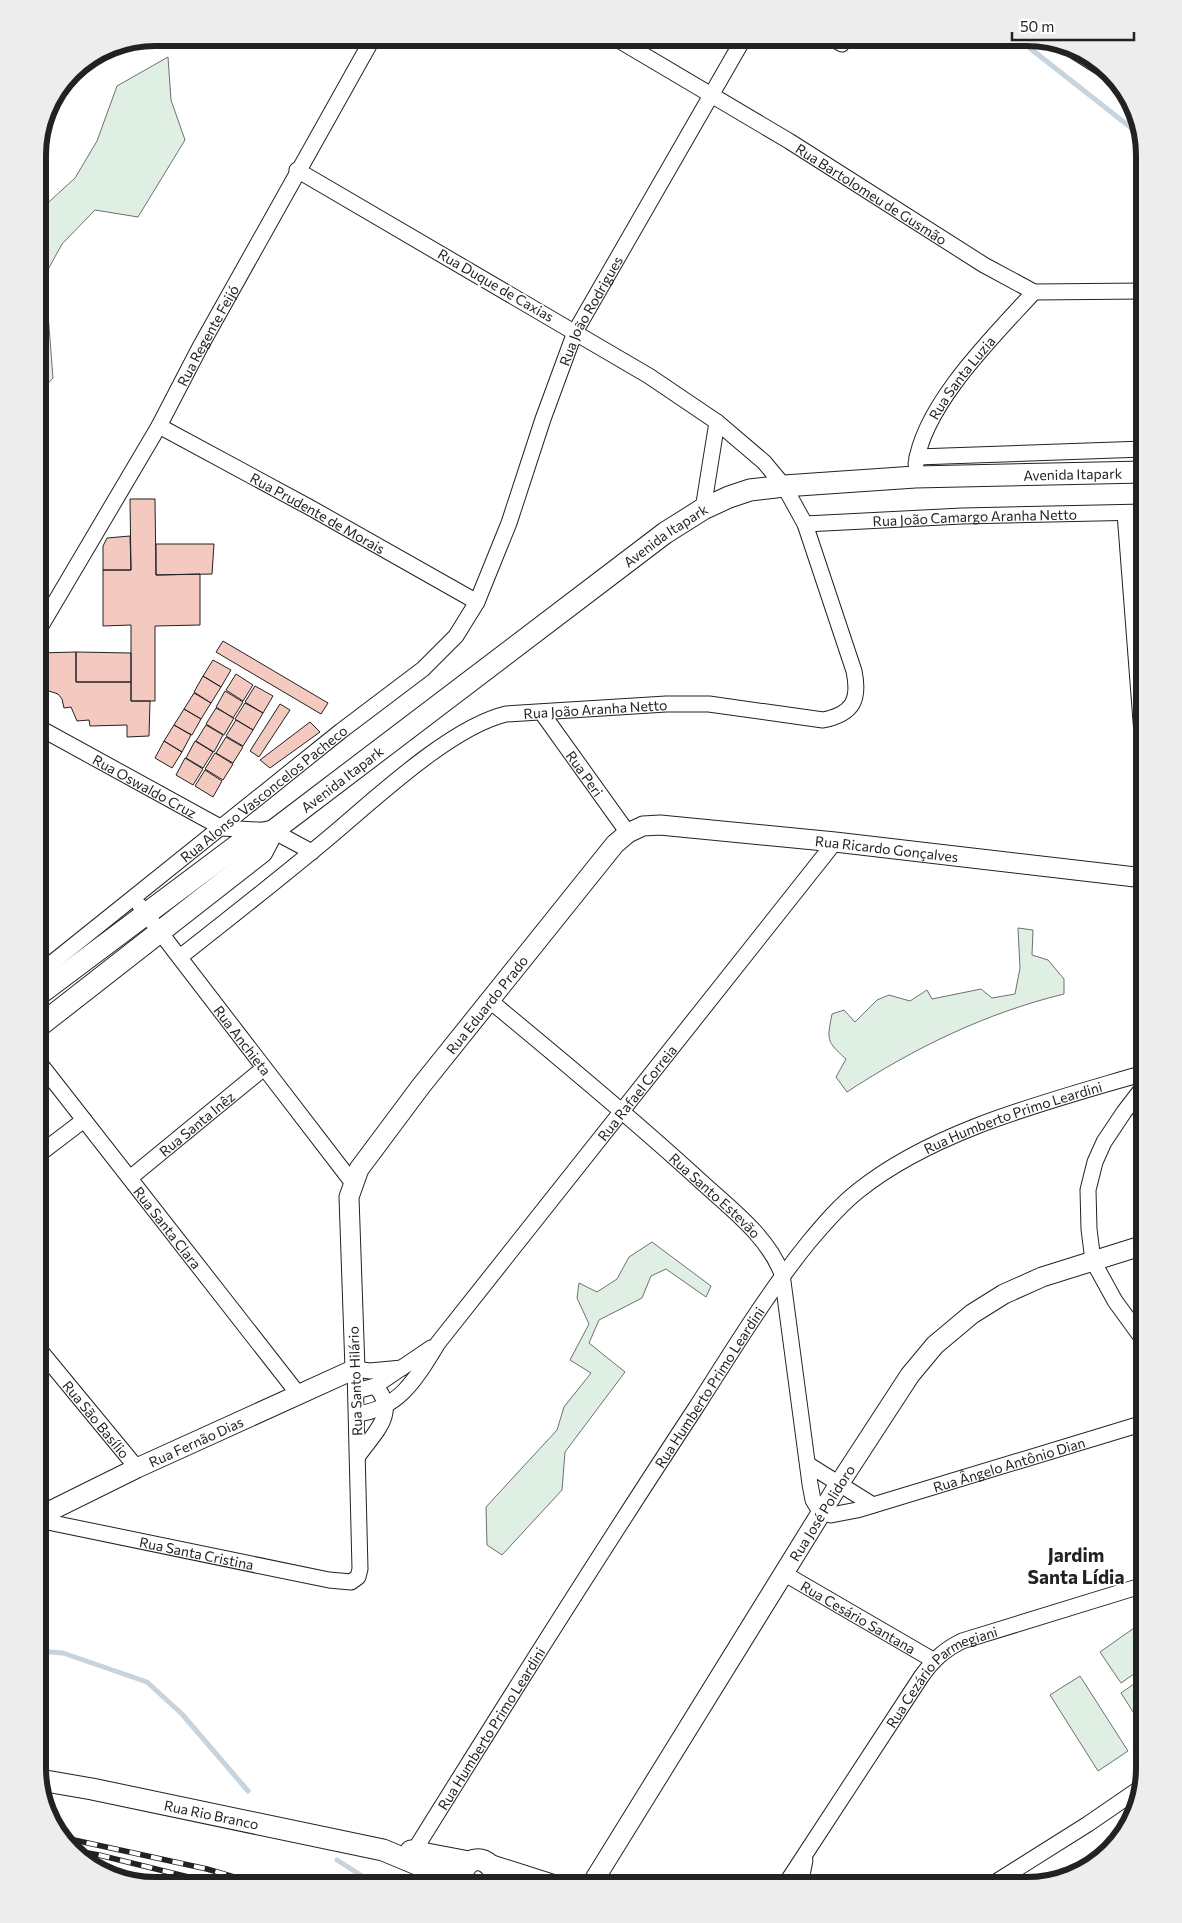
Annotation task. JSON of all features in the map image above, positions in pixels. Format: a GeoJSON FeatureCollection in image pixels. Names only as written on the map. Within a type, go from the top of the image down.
{"type":"FeatureCollection","features":[{"type":"Feature","properties":{"kind":"main road","name":"Avenida Itapark"},"geometry":{"type":"LineString","coordinates":[[46,988],[140,906],[250,836],[273,831],[665,533],[703,509],[750,490],[916,467],[1136,472]]}},
{"type":"Feature","properties":{"kind":"main road","name":"Avenida Itapark"},"geometry":{"type":"LineString","coordinates":[[46,1021],[262,852],[273,831]]}},
{"type":"Feature","properties":{"kind":"main road","name":"Rua Rio Branco"},"geometry":{"type":"LineString","coordinates":[[47,1781],[413,1856],[489,1877]]}},
{"type":"Feature","properties":{"kind":"main road","name":"Rua Rio Branco"},"geometry":{"type":"LineString","coordinates":[[413,1856],[449,1877]]}},
{"type":"Feature","properties":{"kind":"main road"},"geometry":{"type":"LineString","coordinates":[[461,1877],[461,1870],[489,1877]]}},
{"type":"Feature","properties":{"kind":"street","name":"Rua Regente Feijó"},"geometry":{"type":"LineString","coordinates":[[46,617],[159,426],[297,170],[368,46]]}},
{"type":"Feature","properties":{"kind":"street","name":"Rua Bartolomeu de Gusmão"},"geometry":{"type":"LineString","coordinates":[[628,46],[814,156],[984,265],[1034,292],[1136,291]]}},
{"type":"Feature","properties":{"kind":"street","name":"Rua João Rodrigues"},"geometry":{"type":"LineString","coordinates":[[477,602],[509,523],[543,419],[576,332],[680,147],[712,96],[740,46]]}},
{"type":"Feature","properties":{"kind":"street","name":"Rua Duque de Caxias"},"geometry":{"type":"LineString","coordinates":[[297,170],[649,376],[717,422],[764,462],[784,486]]}},
{"type":"Feature","properties":{"kind":"street","name":"Rua Santa Luzia"},"geometry":{"type":"LineString","coordinates":[[916,467],[927,431],[944,398],[969,365],[1034,292]]}},
{"type":"Feature","properties":{"kind":"street"},"geometry":{"type":"LineString","coordinates":[[703,509],[717,422]]}},
{"type":"Feature","properties":{"kind":"street","name":"Rua Prudente de Morais"},"geometry":{"type":"LineString","coordinates":[[159,426],[309,507],[477,602]]}},
{"type":"Feature","properties":{"kind":"street"},"geometry":{"type":"LineString","coordinates":[[916,467],[1136,450]]}},
{"type":"Feature","properties":{"kind":"street","name":"Rua João Aranha Netto"},"geometry":{"type":"LineString","coordinates":[[180,957],[400,779],[458,736],[490,718],[506,714],[666,704],[709,704],[823,720],[843,714],[855,700],[857,686],[854,671],[805,524],[784,486]]}},
{"type":"Feature","properties":{"kind":"street","name":"Rua João Camargo Aranha Netto"},"geometry":{"type":"LineString","coordinates":[[805,524],[962,516],[1136,512]]}},
{"type":"Feature","properties":{"kind":"street"},"geometry":{"type":"LineString","coordinates":[[1125,513],[1136,643]]}},
{"type":"Feature","properties":{"kind":"street","name":"Rua Alonso Vasconcelos Pacheco"},"geometry":{"type":"LineString","coordinates":[[46,969],[140,906],[222,828],[341,731],[423,669],[456,636],[477,602]]}},
{"type":"Feature","properties":{"kind":"street","name":"Rua Peri"},"geometry":{"type":"LineString","coordinates":[[542,713],[628,833]]}},
{"type":"Feature","properties":{"kind":"street","name":"Rua Oswaldo Cruz"},"geometry":{"type":"LineString","coordinates":[[46,731],[222,828],[273,831],[312,852]]}},
{"type":"Feature","properties":{"kind":"street","name":"Rua Ricardo Gonçalves"},"geometry":{"type":"LineString","coordinates":[[628,833],[643,826],[660,825],[835,842],[1136,877]]}},
{"type":"Feature","properties":{"kind":"street","name":"Rua Eduardo Prado"},"geometry":{"type":"LineString","coordinates":[[352,1182],[359,1169],[421,1086],[489,1000],[602,859],[628,833]]}},
{"type":"Feature","properties":{"kind":"street","name":"Rua Rafael Correia"},"geometry":{"type":"LineString","coordinates":[[357,1414],[372,1412],[387,1406],[414,1380],[438,1343],[621,1109],[835,842]]}},
{"type":"Feature","properties":{"kind":"street","name":"Rua Anchieta"},"geometry":{"type":"LineString","coordinates":[[140,906],[352,1182]]}},
{"type":"Feature","properties":{"kind":"street","name":"Rua Santo Estevão"},"geometry":{"type":"LineString","coordinates":[[489,1000],[621,1109],[764,1242],[776,1258],[782,1274],[813,1500],[821,1513]]}},
{"type":"Feature","properties":{"kind":"street","name":"Rua Santa Inêz"},"geometry":{"type":"LineString","coordinates":[[130,1178],[264,1068]]}},
{"type":"Feature","properties":{"kind":"street","name":"Rua Santa Clara"},"geometry":{"type":"LineString","coordinates":[[46,1071],[299,1395]]}},
{"type":"Feature","properties":{"kind":"street","name":"Rua Humberto Primo Leardini"},"geometry":{"type":"LineString","coordinates":[[413,1856],[584,1579],[782,1274],[828,1219],[856,1192],[915,1152],[999,1120],[1136,1076]]}},
{"type":"Feature","properties":{"kind":"street"},"geometry":{"type":"LineString","coordinates":[[1136,1096],[1104,1142],[1095,1162],[1088,1190],[1089,1229],[1094,1262],[1115,1301],[1136,1330]]}},
{"type":"Feature","properties":{"kind":"street"},"geometry":{"type":"LineString","coordinates":[[46,1149],[84,1120]]}},
{"type":"Feature","properties":{"kind":"street","name":"Rua Santo Hilário"},"geometry":{"type":"LineString","coordinates":[[352,1182],[349,1197],[349,1247],[357,1414],[360,1569],[355,1580]]}},
{"type":"Feature","properties":{"kind":"street","name":"Rua José Polidoro"},"geometry":{"type":"LineString","coordinates":[[596,1877],[839,1484],[910,1375],[935,1345],[972,1314],[1004,1294],[1042,1276],[1094,1262],[1136,1248]]}},
{"type":"Feature","properties":{"kind":"street","name":"Rua Rafael Correia"},"geometry":{"type":"LineString","coordinates":[[356,1391],[375,1386],[438,1343]]}},
{"type":"Feature","properties":{"kind":"street","name":"Rua São Basílio"},"geometry":{"type":"LineString","coordinates":[[46,1358],[137,1468]]}},
{"type":"Feature","properties":{"kind":"street","name":"Rua Rafael Correia"},"geometry":{"type":"LineString","coordinates":[[355,1369],[370,1371],[402,1368]]}},
{"type":"Feature","properties":{"kind":"street","name":"Rua Fernão Dias"},"geometry":{"type":"LineString","coordinates":[[46,1514],[137,1468],[355,1369]]}},
{"type":"Feature","properties":{"kind":"street"},"geometry":{"type":"LineString","coordinates":[[358,1456],[380,1426],[387,1406],[383,1394],[375,1386]]}},
{"type":"Feature","properties":{"kind":"street","name":"Rua Ângelo Antônio Dian"},"geometry":{"type":"LineString","coordinates":[[821,1513],[831,1515],[844,1514],[1136,1425]]}},
{"type":"Feature","properties":{"kind":"street"},"geometry":{"type":"LineString","coordinates":[[808,1465],[874,1505]]}},
{"type":"Feature","properties":{"kind":"street","name":"Rua Santa Cristina"},"geometry":{"type":"LineString","coordinates":[[46,1520],[342,1583],[355,1580]]}},
{"type":"Feature","properties":{"kind":"street","name":"Rua Cesário Santana"},"geometry":{"type":"LineString","coordinates":[[784,1574],[933,1660]]}},
{"type":"Feature","properties":{"kind":"street","name":"Rua Cezário Parmegiani"},"geometry":{"type":"LineString","coordinates":[[791,1877],[933,1660],[945,1650],[962,1641],[1136,1587]]}},
{"type":"Feature","properties":{"kind":"street"},"geometry":{"type":"LineString","coordinates":[[1005,1877],[1133,1793]]}},
{"type":"Feature","properties":{"kind":"street","name":"Rua Cezário Parmegiani"},"geometry":{"type":"LineString","coordinates":[[802,1877],[806,1856]]}},
{"type":"Feature","properties":{"kind":"green space"},"geometry":{"type":"Polygon","coordinates":[[[168,57],[171,100],[185,140],[138,217],[95,210],[62,244],[46,273],[46,205],[75,178],[97,141],[117,86],[168,57]]]}},
{"type":"Feature","properties":{"kind":"green space"},"geometry":{"type":"Polygon","coordinates":[[[46,288],[53,378],[46,385],[46,288]]]}},
{"type":"Feature","properties":{"kind":"green space"},"geometry":{"type":"Polygon","coordinates":[[[1018,928],[1033,930],[1032,955],[1048,960],[1064,979],[1064,994],[1007,1011],[951,1034],[898,1061],[847,1092],[836,1077],[846,1059],[831,1044],[829,1029],[832,1014],[844,1010],[855,1022],[877,1000],[889,995],[910,1001],[927,990],[932,999],[981,989],[992,998],[1015,994],[1020,968],[1018,928]]]}},
{"type":"Feature","properties":{"kind":"green space"},"geometry":{"type":"Polygon","coordinates":[[[652,1242],[711,1286],[706,1297],[666,1269],[651,1276],[642,1298],[599,1320],[589,1343],[625,1372],[565,1452],[562,1490],[502,1555],[487,1545],[486,1507],[557,1430],[564,1407],[591,1373],[570,1360],[589,1324],[577,1298],[579,1283],[597,1292],[617,1279],[629,1257],[652,1242]]]}},
{"type":"Feature","properties":{"kind":"green space"},"geometry":{"type":"Polygon","coordinates":[[[1136,1627],[1136,1673],[1121,1683],[1100,1652],[1136,1627]]]}},
{"type":"Feature","properties":{"kind":"green space"},"geometry":{"type":"Polygon","coordinates":[[[1080,1676],[1128,1751],[1098,1771],[1050,1695],[1080,1676]]]}},
{"type":"Feature","properties":{"kind":"green space"},"geometry":{"type":"Polygon","coordinates":[[[1136,1683],[1136,1716],[1121,1693],[1136,1683]]]}},
{"type":"Feature","properties":{"kind":"building"},"geometry":{"type":"Polygon","coordinates":[[[130,499],[155,499],[156,575],[200,574],[200,625],[155,626],[155,701],[131,701],[131,625],[103,626],[103,570],[131,570],[130,499]]]}},
{"type":"Feature","properties":{"kind":"building"},"geometry":{"type":"Polygon","coordinates":[[[130,536],[131,570],[103,570],[103,546],[107,538],[130,536]]]}},
{"type":"Feature","properties":{"kind":"building"},"geometry":{"type":"Polygon","coordinates":[[[156,544],[214,544],[212,574],[156,575],[156,544]]]}},
{"type":"Feature","properties":{"kind":"building"},"geometry":{"type":"Polygon","coordinates":[[[223,641],[328,703],[321,714],[216,652],[223,641]]]}},
{"type":"Feature","properties":{"kind":"building"},"geometry":{"type":"Polygon","coordinates":[[[76,652],[131,653],[131,682],[76,682],[76,652]]]}},
{"type":"Feature","properties":{"kind":"building"},"geometry":{"type":"Polygon","coordinates":[[[76,652],[76,682],[131,682],[131,701],[150,701],[149,736],[127,737],[127,725],[90,726],[89,720],[77,721],[71,707],[64,708],[62,699],[58,694],[46,692],[46,653],[76,652]]]}},
{"type":"Feature","properties":{"kind":"building"},"geometry":{"type":"Polygon","coordinates":[[[213,660],[231,670],[221,687],[203,676],[213,660]]]}},
{"type":"Feature","properties":{"kind":"building"},"geometry":{"type":"Polygon","coordinates":[[[236,674],[253,685],[243,701],[226,690],[236,674]]]}},
{"type":"Feature","properties":{"kind":"building"},"geometry":{"type":"Polygon","coordinates":[[[203,676],[221,687],[211,703],[194,692],[203,676]]]}},
{"type":"Feature","properties":{"kind":"building"},"geometry":{"type":"Polygon","coordinates":[[[255,686],[273,696],[263,713],[245,702],[255,686]]]}},
{"type":"Feature","properties":{"kind":"building"},"geometry":{"type":"Polygon","coordinates":[[[225,691],[243,702],[233,718],[216,707],[225,691]]]}},
{"type":"Feature","properties":{"kind":"building"},"geometry":{"type":"Polygon","coordinates":[[[194,693],[211,703],[201,719],[184,709],[194,693]]]}},
{"type":"Feature","properties":{"kind":"building"},"geometry":{"type":"Polygon","coordinates":[[[245,703],[263,713],[253,730],[235,719],[245,703]]]}},
{"type":"Feature","properties":{"kind":"building"},"geometry":{"type":"Polygon","coordinates":[[[280,704],[290,710],[259,757],[250,751],[280,704]]]}},
{"type":"Feature","properties":{"kind":"building"},"geometry":{"type":"Polygon","coordinates":[[[216,708],[234,718],[224,735],[206,724],[216,708]]]}},
{"type":"Feature","properties":{"kind":"building"},"geometry":{"type":"Polygon","coordinates":[[[184,709],[201,719],[192,735],[174,725],[184,709]]]}},
{"type":"Feature","properties":{"kind":"building"},"geometry":{"type":"Polygon","coordinates":[[[236,720],[253,730],[243,746],[226,736],[236,720]]]}},
{"type":"Feature","properties":{"kind":"building"},"geometry":{"type":"Polygon","coordinates":[[[310,722],[320,732],[270,768],[260,760],[310,722]]]}},
{"type":"Feature","properties":{"kind":"building"},"geometry":{"type":"Polygon","coordinates":[[[174,725],[191,735],[182,752],[164,741],[174,725]]]}},
{"type":"Feature","properties":{"kind":"building"},"geometry":{"type":"Polygon","coordinates":[[[206,725],[223,735],[214,752],[196,741],[206,725]]]}},
{"type":"Feature","properties":{"kind":"building"},"geometry":{"type":"Polygon","coordinates":[[[226,737],[243,747],[233,763],[216,753],[226,737]]]}},
{"type":"Feature","properties":{"kind":"building"},"geometry":{"type":"Polygon","coordinates":[[[164,741],[182,752],[172,768],[155,758],[164,741]]]}},
{"type":"Feature","properties":{"kind":"building"},"geometry":{"type":"Polygon","coordinates":[[[195,741],[213,752],[203,768],[186,758],[195,741]]]}},
{"type":"Feature","properties":{"kind":"building"},"geometry":{"type":"Polygon","coordinates":[[[215,753],[233,764],[223,780],[205,769],[215,753]]]}},
{"type":"Feature","properties":{"kind":"building"},"geometry":{"type":"Polygon","coordinates":[[[185,758],[203,769],[193,785],[176,775],[185,758]]]}},
{"type":"Feature","properties":{"kind":"building"},"geometry":{"type":"Polygon","coordinates":[[[205,770],[222,781],[213,797],[195,786],[205,770]]]}},
{"type":"Feature","properties":{"kind":"waterway"},"geometry":{"type":"LineString","coordinates":[[1027,46],[1132,129]]}},
{"type":"Feature","properties":{"kind":"waterway"},"geometry":{"type":"LineString","coordinates":[[46,1652],[63,1653],[147,1682],[182,1714],[248,1791]]}},
{"type":"Feature","properties":{"kind":"waterway"},"geometry":{"type":"LineString","coordinates":[[337,1860],[364,1877]]}},
{"type":"Feature","properties":{"kind":"railway"},"geometry":{"type":"LineString","coordinates":[[73,1840],[207,1869],[234,1877]]}},
{"type":"Feature","properties":{"kind":"railway"},"geometry":{"type":"LineString","coordinates":[[87,1853],[188,1877]]}},
{"type":"Feature","properties":{"kind":"district","name":"Jardim Santa Lídia"},"geometry":{"type":"Point","coordinates":[1076,1565]}}]}
